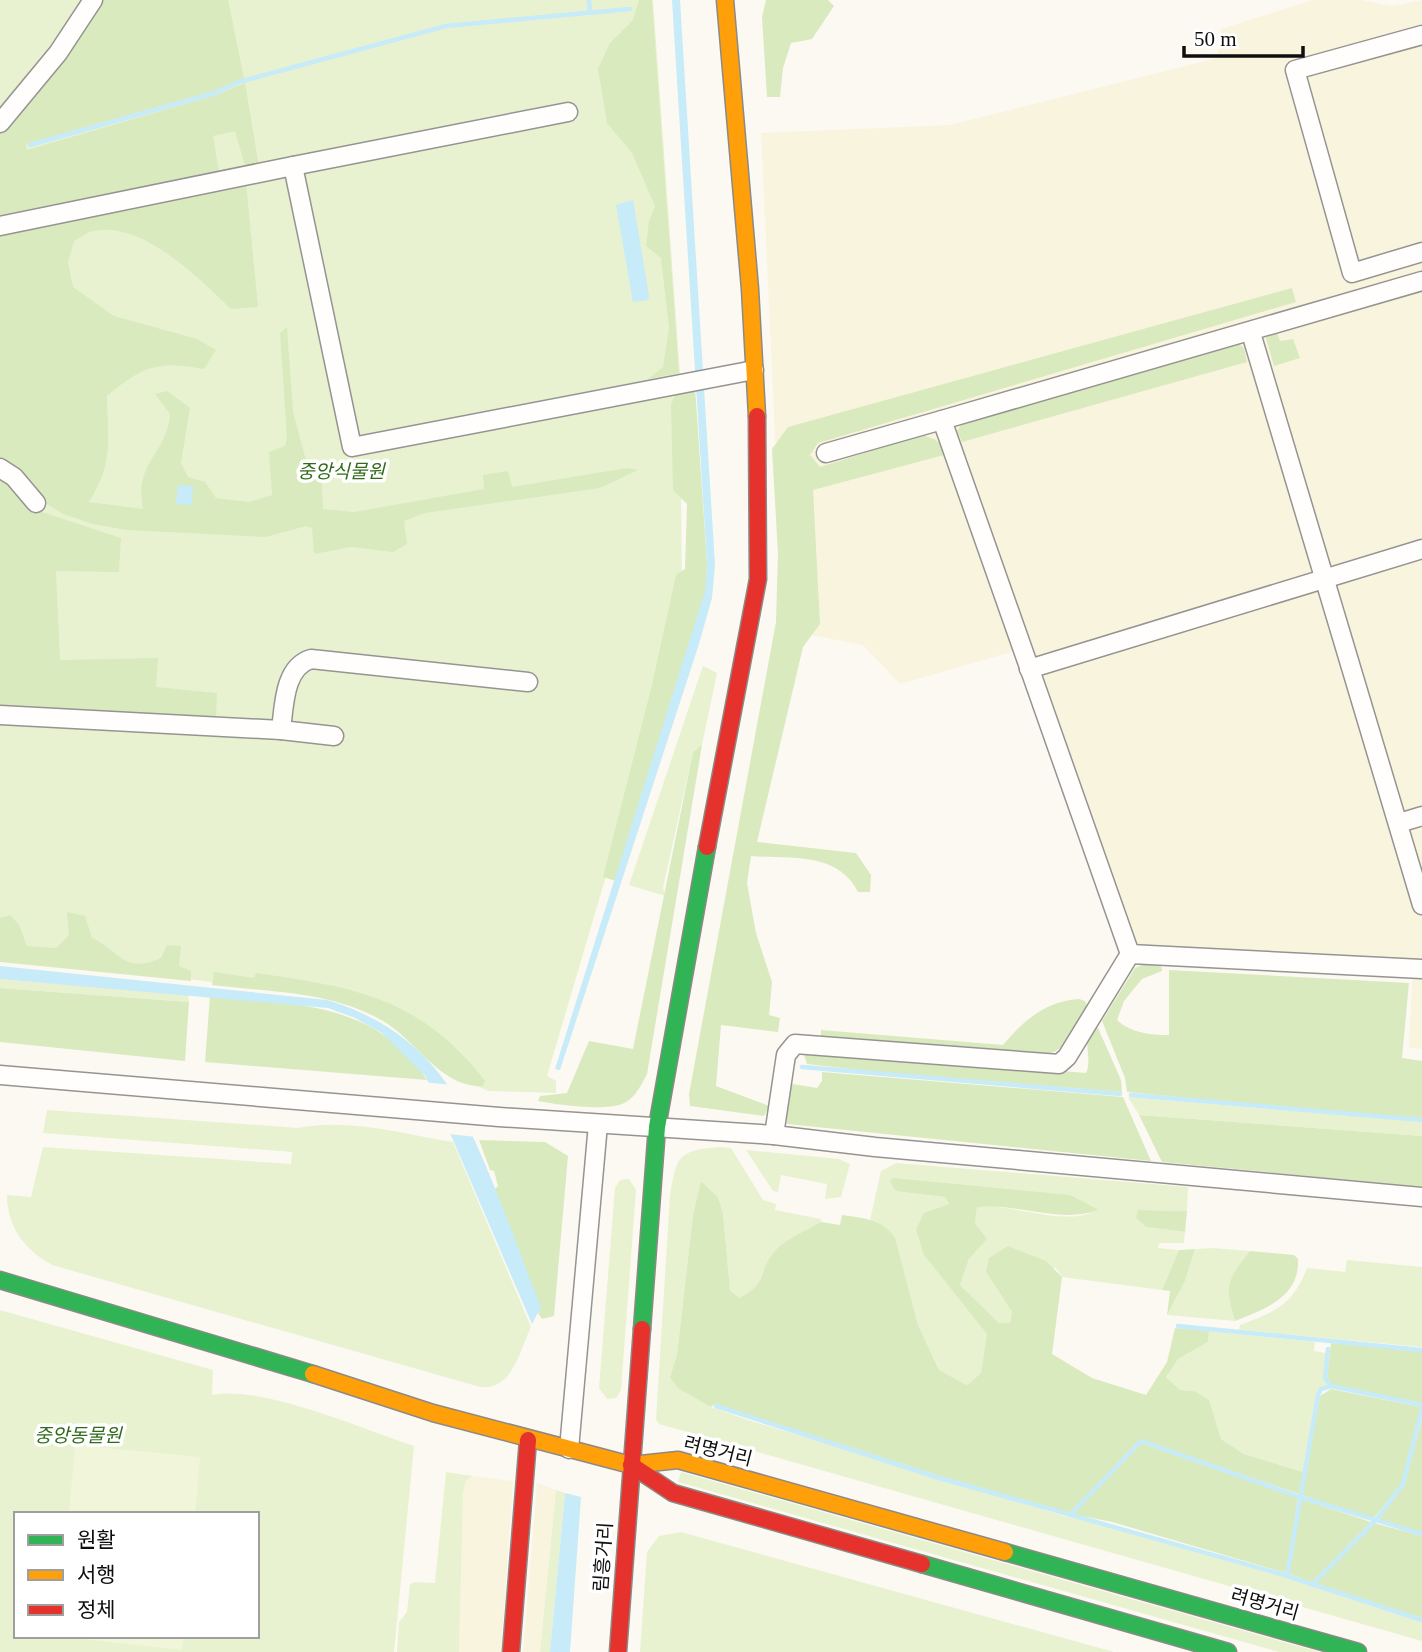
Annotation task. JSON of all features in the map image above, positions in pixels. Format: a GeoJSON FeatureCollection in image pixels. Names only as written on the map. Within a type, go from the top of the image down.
{"type":"FeatureCollection","features":[{"type":"Feature","properties":{"kind":"main road","name":"림흥거리"},"geometry":{"type":"LineString","coordinates":[[618,1652],[657,1127],[758,579],[760,510],[754,370],[725,0]]}},
{"type":"Feature","properties":{"kind":"main road"},"geometry":{"type":"LineString","coordinates":[[0,1280],[222,1344],[433,1413],[631,1465],[673,1493],[1228,1652]]}},
{"type":"Feature","properties":{"kind":"main road"},"geometry":{"type":"LineString","coordinates":[[511,1652],[528,1440]]}},
{"type":"Feature","properties":{"kind":"main road","name":"려명거리"},"geometry":{"type":"LineString","coordinates":[[631,1465],[678,1460],[1358,1652]]}},
{"type":"Feature","properties":{"kind":"street"},"geometry":{"type":"LineString","coordinates":[[0,123],[58,53],[93,0]]}},
{"type":"Feature","properties":{"kind":"street"},"geometry":{"type":"LineString","coordinates":[[727,25],[738,0]]}},
{"type":"Feature","properties":{"kind":"street"},"geometry":{"type":"LineString","coordinates":[[1422,35],[1295,70],[1352,273],[1422,252]]}},
{"type":"Feature","properties":{"kind":"street"},"geometry":{"type":"LineString","coordinates":[[0,226],[568,112]]}},
{"type":"Feature","properties":{"kind":"street"},"geometry":{"type":"LineString","coordinates":[[293,166],[352,447],[754,370]]}},
{"type":"Feature","properties":{"kind":"street"},"geometry":{"type":"LineString","coordinates":[[826,453],[1422,281]]}},
{"type":"Feature","properties":{"kind":"street"},"geometry":{"type":"LineString","coordinates":[[1251,332],[1422,905]]}},
{"type":"Feature","properties":{"kind":"street"},"geometry":{"type":"LineString","coordinates":[[942,419],[1130,954]]}},
{"type":"Feature","properties":{"kind":"street"},"geometry":{"type":"LineString","coordinates":[[0,468],[23,486],[36,503]]}},
{"type":"Feature","properties":{"kind":"street"},"geometry":{"type":"LineString","coordinates":[[1029,670],[1422,549]]}},
{"type":"Feature","properties":{"kind":"street"},"geometry":{"type":"LineString","coordinates":[[281,730],[286,693],[294,669],[311,659],[528,682]]}},
{"type":"Feature","properties":{"kind":"street"},"geometry":{"type":"LineString","coordinates":[[0,715],[281,730],[334,736]]}},
{"type":"Feature","properties":{"kind":"street"},"geometry":{"type":"LineString","coordinates":[[1399,823],[1422,816]]}},
{"type":"Feature","properties":{"kind":"street"},"geometry":{"type":"LineString","coordinates":[[1130,954],[1422,970]]}},
{"type":"Feature","properties":{"kind":"street"},"geometry":{"type":"LineString","coordinates":[[774,1135],[785,1063],[795,1045],[816,1044],[1059,1064],[1067,1057],[1130,954]]}},
{"type":"Feature","properties":{"kind":"street"},"geometry":{"type":"LineString","coordinates":[[0,1075],[598,1124],[774,1135],[875,1147],[1422,1197]]}},
{"type":"Feature","properties":{"kind":"street"},"geometry":{"type":"LineString","coordinates":[[569,1450],[598,1124]]}},
{"type":"Feature","properties":{"kind":"shaded area"},"geometry":{"type":"Polygon","coordinates":[[[1312,0],[1361,0],[1392,6],[1422,0],[1422,1049],[1409,1048],[1412,979],[1154,961],[1132,950],[1015,651],[900,684],[863,645],[784,630],[761,133],[950,125],[1217,58],[1221,29],[1312,0]]]}},
{"type":"Feature","properties":{"kind":"shaded area"},"geometry":{"type":"Polygon","coordinates":[[[472,1476],[513,1481],[501,1652],[459,1652],[463,1493],[466,1481],[472,1476]]]}},
{"type":"Feature","properties":{"kind":"shaded area"},"geometry":{"type":"Polygon","coordinates":[[[537,1483],[556,1490],[540,1652],[523,1652],[537,1483]]]}},
{"type":"Feature","properties":{"kind":"green space","name":"중앙식물원"},"geometry":{"type":"Polygon","coordinates":[[[0,0],[653,0],[680,374],[682,592],[619,832],[547,1076],[556,1081],[556,1093],[489,1091],[455,1078],[384,1019],[356,1005],[327,997],[128,971],[0,959],[0,0]]]}},
{"type":"Feature","properties":{"kind":"green space"},"geometry":{"type":"Polygon","coordinates":[[[97,0],[228,0],[244,78],[214,91],[26,144],[27,150],[216,95],[245,83],[259,167],[245,166],[235,131],[213,136],[219,172],[0,221],[0,129],[97,0]]]}},
{"type":"Feature","properties":{"kind":"green space"},"geometry":{"type":"Polygon","coordinates":[[[639,0],[652,0],[679,373],[648,379],[663,367],[669,328],[661,258],[646,246],[649,221],[655,206],[632,153],[607,123],[598,69],[610,43],[633,20],[639,0]]]}},
{"type":"Feature","properties":{"kind":"green space"},"geometry":{"type":"Polygon","coordinates":[[[766,0],[828,0],[834,6],[812,39],[791,43],[783,68],[780,97],[767,97],[762,17],[766,0]]]}},
{"type":"Feature","properties":{"kind":"green space"},"geometry":{"type":"Polygon","coordinates":[[[246,182],[258,307],[231,309],[186,268],[150,243],[131,235],[112,230],[94,231],[74,241],[68,262],[73,287],[114,316],[197,339],[216,350],[204,369],[174,366],[151,368],[131,378],[107,396],[106,463],[89,502],[143,509],[141,493],[146,469],[168,428],[170,414],[155,394],[167,391],[190,408],[181,463],[188,477],[205,482],[216,498],[249,502],[272,495],[269,452],[285,446],[287,439],[280,333],[287,327],[293,412],[307,464],[321,463],[323,509],[354,512],[484,489],[483,475],[508,471],[512,487],[627,468],[638,470],[600,488],[425,513],[404,521],[407,544],[393,552],[351,547],[314,554],[312,528],[306,526],[266,537],[126,530],[93,524],[63,514],[42,501],[0,462],[0,232],[246,182]]]}},
{"type":"Feature","properties":{"kind":"green space"},"geometry":{"type":"Polygon","coordinates":[[[1292,288],[1296,302],[818,443],[810,455],[820,467],[923,435],[936,440],[944,449],[944,455],[813,490],[820,624],[803,647],[757,842],[856,853],[871,875],[870,892],[858,892],[849,879],[826,864],[797,858],[751,856],[747,883],[756,933],[772,982],[769,1015],[780,1018],[778,1032],[721,1025],[716,1086],[769,1106],[764,1116],[690,1106],[689,1094],[776,622],[778,554],[772,449],[788,427],[1292,288]]]}},
{"type":"Feature","properties":{"kind":"green space"},"geometry":{"type":"Polygon","coordinates":[[[1276,330],[1280,341],[1293,339],[1300,358],[1274,366],[1266,338],[1270,331],[1276,330]]]}},
{"type":"Feature","properties":{"kind":"green space"},"geometry":{"type":"Polygon","coordinates":[[[1235,341],[1244,348],[1247,362],[962,442],[957,431],[963,422],[1235,341]]]}},
{"type":"Feature","properties":{"kind":"green space"},"geometry":{"type":"Polygon","coordinates":[[[695,387],[707,563],[706,591],[616,881],[603,877],[652,685],[676,575],[685,569],[687,504],[673,490],[671,405],[676,392],[695,387]]]}},
{"type":"Feature","properties":{"kind":"green space"},"geometry":{"type":"Polygon","coordinates":[[[0,471],[42,512],[121,538],[119,572],[56,571],[60,660],[158,658],[156,687],[217,693],[216,721],[0,709],[0,471]]]}},
{"type":"Feature","properties":{"kind":"green space"},"geometry":{"type":"Polygon","coordinates":[[[703,666],[717,673],[702,745],[693,752],[663,888],[665,896],[629,885],[703,666]]]}},
{"type":"Feature","properties":{"kind":"green space"},"geometry":{"type":"Polygon","coordinates":[[[702,745],[647,1074],[631,1099],[614,1106],[581,1107],[538,1101],[540,1096],[567,1093],[589,1041],[633,1049],[693,752],[702,745]]]}},
{"type":"Feature","properties":{"kind":"green space"},"geometry":{"type":"Polygon","coordinates":[[[67,912],[85,916],[92,938],[130,962],[149,963],[161,958],[167,945],[181,946],[179,966],[191,971],[191,981],[0,962],[0,918],[10,915],[19,925],[27,946],[56,948],[69,935],[67,912]]]}},
{"type":"Feature","properties":{"kind":"green space"},"geometry":{"type":"Polygon","coordinates":[[[1149,962],[1161,964],[1162,971],[1142,979],[1124,1001],[1117,1020],[1135,1030],[1155,1034],[1169,1035],[1169,970],[1409,983],[1402,1058],[1422,1061],[1422,1121],[1127,1092],[1125,1078],[1102,1021],[1135,968],[1149,962]]]}},
{"type":"Feature","properties":{"kind":"green space"},"geometry":{"type":"Polygon","coordinates":[[[214,972],[254,978],[256,973],[292,978],[355,991],[384,1001],[411,1014],[436,1031],[461,1053],[485,1081],[483,1086],[468,1085],[442,1072],[395,1029],[363,1011],[300,994],[212,985],[214,972]]]}},
{"type":"Feature","properties":{"kind":"green space"},"geometry":{"type":"Polygon","coordinates":[[[0,979],[188,994],[189,1002],[0,988],[0,979]]]}},
{"type":"Feature","properties":{"kind":"green space"},"geometry":{"type":"Polygon","coordinates":[[[0,988],[189,1002],[185,1061],[0,1042],[0,988]]]}},
{"type":"Feature","properties":{"kind":"green space"},"geometry":{"type":"Polygon","coordinates":[[[210,996],[302,1005],[358,1021],[383,1035],[406,1054],[427,1080],[205,1062],[210,996]]]}},
{"type":"Feature","properties":{"kind":"green space"},"geometry":{"type":"Polygon","coordinates":[[[1079,999],[1085,1001],[1088,1008],[1074,1033],[1056,1051],[1038,1057],[821,1039],[821,1030],[1003,1045],[1036,1013],[1056,1004],[1079,999]]]}},
{"type":"Feature","properties":{"kind":"green space"},"geometry":{"type":"Polygon","coordinates":[[[1093,1028],[1098,1028],[1121,1080],[1122,1092],[807,1064],[804,1055],[815,1051],[1086,1073],[1087,1045],[1093,1028]]]}},
{"type":"Feature","properties":{"kind":"green space"},"geometry":{"type":"Polygon","coordinates":[[[822,1072],[1123,1097],[1151,1161],[787,1124],[787,1088],[793,1084],[817,1088],[822,1081],[822,1072]]]}},
{"type":"Feature","properties":{"kind":"green space"},"geometry":{"type":"Polygon","coordinates":[[[1128,1097],[1422,1122],[1422,1136],[1139,1115],[1128,1097]]]}},
{"type":"Feature","properties":{"kind":"green space"},"geometry":{"type":"Polygon","coordinates":[[[47,1110],[298,1128],[317,1125],[356,1126],[453,1142],[531,1327],[513,1368],[500,1382],[480,1387],[52,1265],[26,1245],[19,1236],[10,1217],[7,1195],[31,1197],[43,1147],[291,1164],[292,1152],[43,1133],[47,1110]]]}},
{"type":"Feature","properties":{"kind":"green space"},"geometry":{"type":"Polygon","coordinates":[[[1139,1115],[1422,1136],[1422,1187],[1162,1162],[1139,1115]]]}},
{"type":"Feature","properties":{"kind":"green space"},"geometry":{"type":"Polygon","coordinates":[[[479,1140],[545,1142],[568,1156],[554,1316],[542,1319],[538,1313],[540,1307],[494,1190],[498,1186],[494,1171],[490,1170],[479,1140]]]}},
{"type":"Feature","properties":{"kind":"green space"},"geometry":{"type":"Polygon","coordinates":[[[731,1148],[763,1200],[776,1204],[775,1210],[821,1219],[821,1222],[773,1253],[759,1286],[739,1298],[730,1290],[723,1213],[718,1197],[701,1181],[693,1214],[677,1355],[670,1377],[711,1407],[1068,1517],[1111,1525],[1280,1575],[1422,1622],[1422,1641],[659,1424],[656,1419],[672,1182],[682,1157],[696,1150],[731,1148]]]}},
{"type":"Feature","properties":{"kind":"green space"},"geometry":{"type":"Polygon","coordinates":[[[746,1150],[839,1159],[850,1164],[841,1197],[825,1199],[827,1184],[781,1175],[778,1192],[773,1191],[746,1150]]]}},
{"type":"Feature","properties":{"kind":"green space"},"geometry":{"type":"Polygon","coordinates":[[[896,1163],[1188,1187],[1187,1211],[1139,1210],[1136,1218],[1146,1227],[1185,1232],[1184,1243],[1159,1243],[1158,1248],[1179,1250],[1162,1290],[1062,1277],[1056,1268],[986,1272],[1012,1312],[1010,1323],[999,1323],[960,1285],[969,1259],[987,1239],[975,1223],[977,1207],[1007,1208],[1070,1217],[1098,1210],[926,1195],[946,1197],[949,1205],[937,1208],[924,1255],[988,1334],[981,1373],[967,1385],[939,1370],[918,1325],[908,1292],[870,1220],[881,1171],[896,1163]]]}},
{"type":"Feature","properties":{"kind":"green space"},"geometry":{"type":"Polygon","coordinates":[[[893,1178],[1070,1195],[1099,1210],[1069,1215],[977,1207],[975,1223],[987,1239],[969,1259],[960,1285],[999,1323],[1010,1323],[1012,1312],[986,1272],[989,1258],[1008,1246],[1046,1261],[1062,1277],[1052,1354],[1092,1378],[1146,1395],[1167,1362],[1175,1328],[1209,1331],[1208,1342],[1178,1359],[1166,1377],[1180,1390],[1194,1391],[1209,1400],[1221,1439],[1244,1454],[1303,1472],[1299,1494],[1141,1440],[1069,1513],[937,1475],[715,1404],[711,1407],[678,1388],[670,1377],[677,1355],[693,1214],[701,1181],[718,1197],[723,1213],[730,1290],[739,1298],[755,1287],[769,1259],[784,1243],[821,1222],[840,1225],[842,1215],[872,1220],[895,1238],[918,1325],[939,1370],[967,1385],[981,1373],[987,1334],[924,1255],[916,1229],[924,1213],[949,1204],[945,1197],[896,1191],[890,1182],[893,1178]]]}},
{"type":"Feature","properties":{"kind":"green space"},"geometry":{"type":"Polygon","coordinates":[[[629,1179],[636,1190],[621,1390],[616,1398],[607,1399],[599,1388],[615,1188],[620,1180],[629,1179]]]}},
{"type":"Feature","properties":{"kind":"green space"},"geometry":{"type":"Polygon","coordinates":[[[1138,1210],[1187,1211],[1185,1232],[1146,1227],[1136,1218],[1138,1210]]]}},
{"type":"Feature","properties":{"kind":"green space"},"geometry":{"type":"Polygon","coordinates":[[[1195,1249],[1250,1251],[1237,1269],[1231,1284],[1230,1301],[1235,1321],[1167,1315],[1185,1281],[1195,1249]]]}},
{"type":"Feature","properties":{"kind":"green space"},"geometry":{"type":"Polygon","coordinates":[[[1195,1249],[1185,1281],[1167,1315],[1170,1291],[1162,1290],[1179,1250],[1195,1249]]]}},
{"type":"Feature","properties":{"kind":"green space"},"geometry":{"type":"Polygon","coordinates":[[[1250,1251],[1294,1255],[1298,1259],[1297,1272],[1287,1292],[1278,1300],[1235,1321],[1229,1299],[1230,1284],[1236,1269],[1250,1251]]]}},
{"type":"Feature","properties":{"kind":"green space"},"geometry":{"type":"Polygon","coordinates":[[[1347,1260],[1422,1267],[1422,1347],[1239,1330],[1240,1325],[1273,1311],[1289,1299],[1302,1281],[1307,1268],[1345,1272],[1347,1260]]]}},
{"type":"Feature","properties":{"kind":"green space","name":"중앙동물원"},"geometry":{"type":"Polygon","coordinates":[[[0,1310],[213,1370],[212,1395],[258,1396],[285,1402],[414,1446],[394,1652],[0,1652],[0,1310]]]}},
{"type":"Feature","properties":{"kind":"green space"},"geometry":{"type":"Polygon","coordinates":[[[1209,1331],[1315,1342],[1314,1351],[1326,1353],[1324,1378],[1328,1385],[1320,1388],[1316,1394],[1303,1472],[1244,1454],[1221,1439],[1215,1422],[1194,1391],[1180,1390],[1166,1377],[1178,1359],[1208,1342],[1209,1331]]]}},
{"type":"Feature","properties":{"kind":"green space"},"geometry":{"type":"Polygon","coordinates":[[[1331,1343],[1422,1351],[1422,1403],[1332,1385],[1327,1377],[1331,1343]]]}},
{"type":"Feature","properties":{"kind":"green space"},"geometry":{"type":"Polygon","coordinates":[[[1331,1389],[1421,1407],[1402,1483],[1373,1519],[1302,1495],[1320,1396],[1331,1389]]]}},
{"type":"Feature","properties":{"kind":"green space"},"geometry":{"type":"Polygon","coordinates":[[[1422,1419],[1422,1533],[1377,1520],[1404,1486],[1422,1419]]]}},
{"type":"Feature","properties":{"kind":"green space"},"geometry":{"type":"Polygon","coordinates":[[[1141,1443],[1298,1498],[1286,1573],[1112,1522],[1072,1514],[1141,1443]]]}},
{"type":"Feature","properties":{"kind":"green space"},"geometry":{"type":"Polygon","coordinates":[[[75,1445],[200,1457],[195,1512],[69,1512],[75,1445]]]}},
{"type":"Feature","properties":{"kind":"green space"},"geometry":{"type":"Polygon","coordinates":[[[446,1472],[472,1476],[466,1481],[463,1493],[459,1652],[397,1652],[399,1622],[407,1612],[410,1584],[435,1583],[446,1472]]]}},
{"type":"Feature","properties":{"kind":"green space"},"geometry":{"type":"Polygon","coordinates":[[[681,1472],[1319,1652],[1279,1652],[678,1482],[681,1472]]]}},
{"type":"Feature","properties":{"kind":"green space"},"geometry":{"type":"Polygon","coordinates":[[[556,1490],[565,1493],[550,1652],[540,1652],[556,1490]]]}},
{"type":"Feature","properties":{"kind":"green space"},"geometry":{"type":"Polygon","coordinates":[[[1301,1499],[1371,1522],[1312,1582],[1289,1574],[1301,1499]]]}},
{"type":"Feature","properties":{"kind":"green space"},"geometry":{"type":"Polygon","coordinates":[[[1374,1523],[1422,1536],[1422,1618],[1315,1584],[1374,1523]]]}},
{"type":"Feature","properties":{"kind":"green space"},"geometry":{"type":"Polygon","coordinates":[[[681,1532],[1114,1652],[640,1652],[647,1552],[659,1536],[681,1532]]]}},
{"type":"Feature","properties":{"kind":"green space"},"geometry":{"type":"Polygon","coordinates":[[[75,1638],[184,1638],[182,1650],[75,1638]]]}},
{"type":"Feature","properties":{"kind":"water"},"geometry":{"type":"Polygon","coordinates":[[[672,0],[680,0],[715,565],[712,598],[560,1070],[555,1069],[705,591],[707,563],[672,0]]]}},
{"type":"Feature","properties":{"kind":"water"},"geometry":{"type":"Polygon","coordinates":[[[633,200],[649,296],[648,300],[633,302],[616,205],[633,200]]]}},
{"type":"Feature","properties":{"kind":"water"},"geometry":{"type":"Polygon","coordinates":[[[178,485],[193,486],[192,505],[176,504],[178,485]]]}},
{"type":"Feature","properties":{"kind":"water"},"geometry":{"type":"Polygon","coordinates":[[[0,966],[327,1000],[360,1012],[390,1029],[417,1050],[441,1076],[464,1118],[495,1188],[541,1307],[532,1324],[426,1077],[382,1033],[355,1018],[328,1008],[0,979],[0,966]]]}},
{"type":"Feature","properties":{"kind":"water"},"geometry":{"type":"Polygon","coordinates":[[[565,1493],[581,1497],[570,1652],[550,1652],[565,1493]]]}},
{"type":"Feature","properties":{"kind":"pier"},"geometry":{"type":"Polygon","coordinates":[[[424,1082],[451,1085],[477,1137],[449,1134],[424,1082]]]}},
{"type":"Feature","properties":{"kind":"waterway"},"geometry":{"type":"LineString","coordinates":[[589,0],[590,12]]}},
{"type":"Feature","properties":{"kind":"waterway"},"geometry":{"type":"LineString","coordinates":[[30,145],[215,93],[239,82],[446,26],[630,9]]}},
{"type":"Feature","properties":{"kind":"waterway"},"geometry":{"type":"LineString","coordinates":[[802,1067],[1120,1094]]}},
{"type":"Feature","properties":{"kind":"waterway"},"geometry":{"type":"LineString","coordinates":[[1131,1095],[1422,1120]]}},
{"type":"Feature","properties":{"kind":"waterway"},"geometry":{"type":"LineString","coordinates":[[1178,1326],[1422,1350]]}},
{"type":"Feature","properties":{"kind":"waterway"},"geometry":{"type":"LineString","coordinates":[[1328,1349],[1325,1378],[1331,1386],[1422,1405]]}},
{"type":"Feature","properties":{"kind":"waterway"},"geometry":{"type":"LineString","coordinates":[[1287,1576],[1318,1395],[1321,1389],[1331,1386]]}},
{"type":"Feature","properties":{"kind":"waterway"},"geometry":{"type":"LineString","coordinates":[[716,1406],[936,1477],[1281,1574],[1422,1620]]}},
{"type":"Feature","properties":{"kind":"waterway"},"geometry":{"type":"LineString","coordinates":[[1312,1585],[1375,1521],[1403,1484],[1422,1409]]}},
{"type":"Feature","properties":{"kind":"waterway"},"geometry":{"type":"LineString","coordinates":[[1070,1515],[1141,1441],[1300,1497],[1422,1534]]}},
{"type":"Feature","properties":{"kind":"traffic: fast"},"geometry":{"type":"LineString","coordinates":[[642,1329],[657,1127],[707,847]]}},
{"type":"Feature","properties":{"kind":"traffic: fast"},"geometry":{"type":"LineString","coordinates":[[0,1280],[313,1374]]}},
{"type":"Feature","properties":{"kind":"traffic: fast"},"geometry":{"type":"LineString","coordinates":[[1005,1552],[1358,1652]]}},
{"type":"Feature","properties":{"kind":"traffic: fast"},"geometry":{"type":"LineString","coordinates":[[922,1564],[1228,1652]]}},
{"type":"Feature","properties":{"kind":"traffic: slow"},"geometry":{"type":"LineString","coordinates":[[725,0],[750,289],[757,416]]}},
{"type":"Feature","properties":{"kind":"traffic: slow"},"geometry":{"type":"LineString","coordinates":[[313,1374],[433,1413],[631,1465]]}},
{"type":"Feature","properties":{"kind":"traffic: slow"},"geometry":{"type":"LineString","coordinates":[[631,1465],[678,1460],[1005,1552]]}},
{"type":"Feature","properties":{"kind":"traffic: jam"},"geometry":{"type":"LineString","coordinates":[[707,847],[758,579],[757,416]]}},
{"type":"Feature","properties":{"kind":"traffic: jam"},"geometry":{"type":"LineString","coordinates":[[618,1652],[642,1329]]}},
{"type":"Feature","properties":{"kind":"traffic: jam"},"geometry":{"type":"LineString","coordinates":[[511,1652],[528,1440]]}},
{"type":"Feature","properties":{"kind":"traffic: jam"},"geometry":{"type":"LineString","coordinates":[[631,1465],[673,1493],[922,1564]]}}]}
